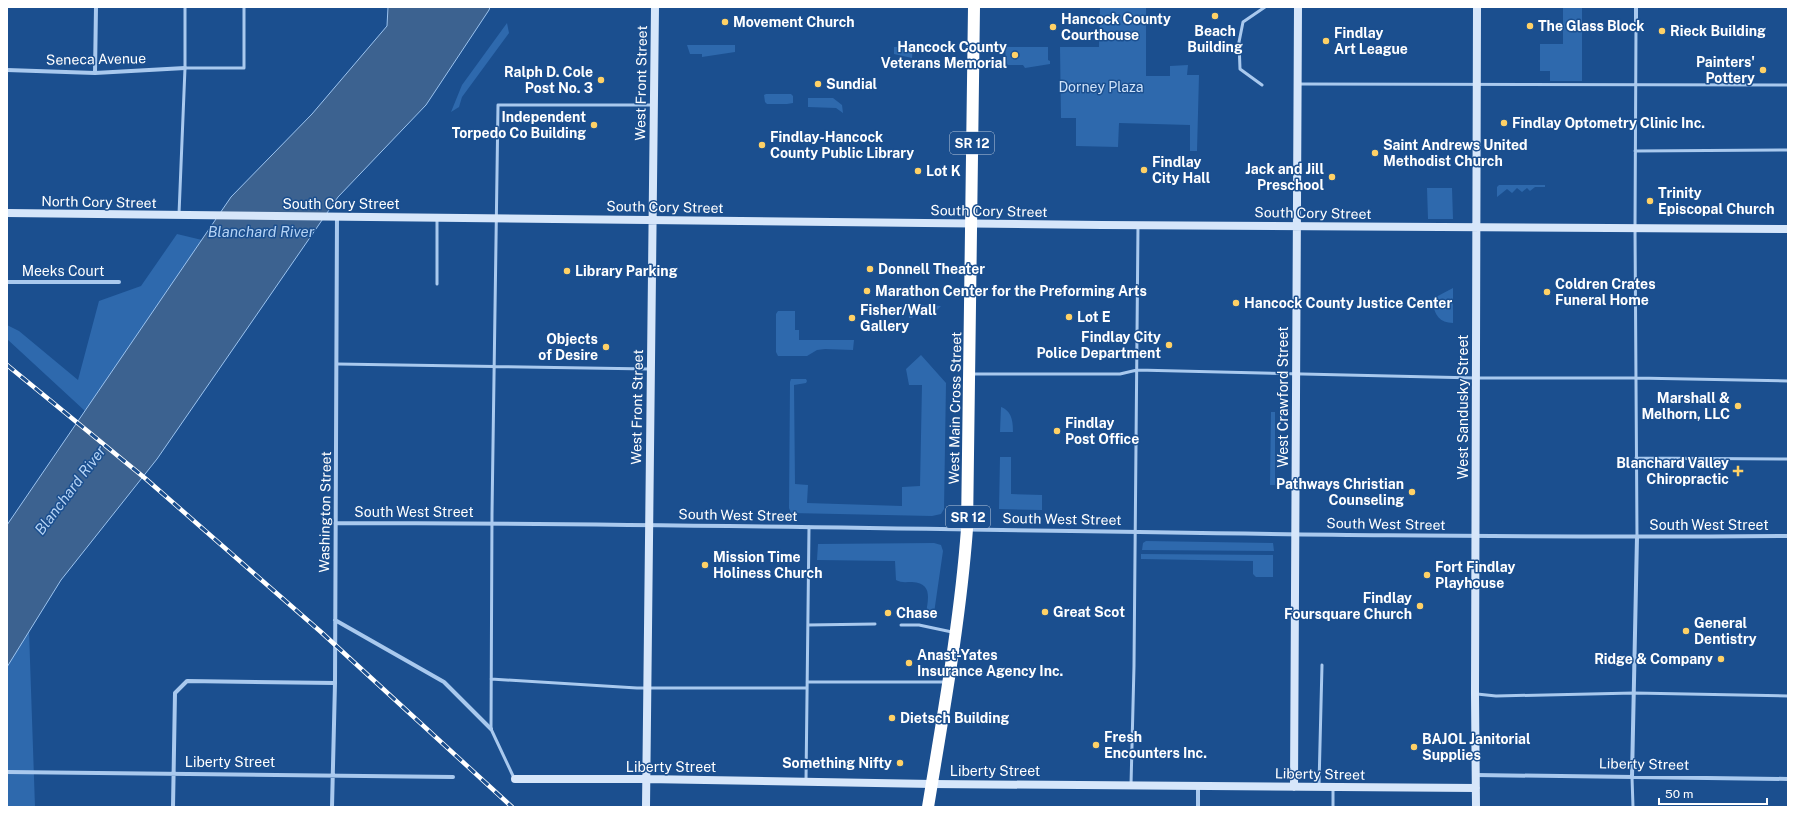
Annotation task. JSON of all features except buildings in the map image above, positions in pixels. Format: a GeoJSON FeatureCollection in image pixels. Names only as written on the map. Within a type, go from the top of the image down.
{"type":"FeatureCollection","features":[{"type":"Feature","properties":{"kind":"highway","name":"West Main Cross Street"},"geometry":{"type":"LineString","coordinates":[[928,807],[956,633],[967,529],[974,7]]}},
{"type":"Feature","properties":{"kind":"street"},"geometry":{"type":"LineString","coordinates":[[95,73],[96,7]]}},
{"type":"Feature","properties":{"kind":"street","name":"West Front Street"},"geometry":{"type":"LineString","coordinates":[[646,807],[655,7]]}},
{"type":"Feature","properties":{"kind":"street","name":"West Crawford Street"},"geometry":{"type":"LineString","coordinates":[[1294,786],[1298,7]]}},
{"type":"Feature","properties":{"kind":"street","name":"West Sandusky Street"},"geometry":{"type":"LineString","coordinates":[[1476,807],[1477,7]]}},
{"type":"Feature","properties":{"kind":"street"},"geometry":{"type":"LineString","coordinates":[[1636,7],[1636,27]]}},
{"type":"Feature","properties":{"kind":"street","name":"Seneca Avenue"},"geometry":{"type":"LineString","coordinates":[[7,70],[95,73],[185,68]]}},
{"type":"Feature","properties":{"kind":"street","name":"North Cory Street"},"geometry":{"type":"LineString","coordinates":[[7,213],[190,216]]}},
{"type":"Feature","properties":{"kind":"street","name":"South Cory Street"},"geometry":{"type":"LineString","coordinates":[[190,216],[437,217],[972,224],[1788,229]]}},
{"type":"Feature","properties":{"kind":"street","name":"Washington Street"},"geometry":{"type":"LineString","coordinates":[[332,807],[335,683],[337,216]]}},
{"type":"Feature","properties":{"kind":"street","name":"Meeks Court"},"geometry":{"type":"LineString","coordinates":[[7,282],[119,282]]}},
{"type":"Feature","properties":{"kind":"street","name":"South West Street"},"geometry":{"type":"LineString","coordinates":[[335,523],[810,527],[1476,536],[1788,536]]}},
{"type":"Feature","properties":{"kind":"street"},"geometry":{"type":"LineString","coordinates":[[1632,777],[1637,537]]}},
{"type":"Feature","properties":{"kind":"street"},"geometry":{"type":"LineString","coordinates":[[335,620],[444,682],[491,729]]}},
{"type":"Feature","properties":{"kind":"street"},"geometry":{"type":"LineString","coordinates":[[173,807],[175,693],[187,681],[335,683]]}},
{"type":"Feature","properties":{"kind":"street","name":"Liberty Street"},"geometry":{"type":"LineString","coordinates":[[7,772],[453,777]]}},
{"type":"Feature","properties":{"kind":"street","name":"Liberty Street"},"geometry":{"type":"LineString","coordinates":[[1476,775],[1788,779]]}},
{"type":"Feature","properties":{"kind":"street","name":"Liberty Street"},"geometry":{"type":"LineString","coordinates":[[515,779],[646,779],[1131,786],[1476,788]]}},
{"type":"Feature","properties":{"kind":"street"},"geometry":{"type":"LineString","coordinates":[[1198,786],[1198,807]]}},
{"type":"Feature","properties":{"kind":"lane"},"geometry":{"type":"LineString","coordinates":[[179,216],[185,68],[185,7]]}},
{"type":"Feature","properties":{"kind":"lane"},"geometry":{"type":"LineString","coordinates":[[185,68],[244,68],[244,7]]}},
{"type":"Feature","properties":{"kind":"lane"},"geometry":{"type":"LineString","coordinates":[[1262,85],[1240,70],[1239,42],[1243,22],[1265,7]]}},
{"type":"Feature","properties":{"kind":"lane"},"geometry":{"type":"LineString","coordinates":[[1636,27],[1635,228],[1637,537]]}},
{"type":"Feature","properties":{"kind":"lane"},"geometry":{"type":"LineString","coordinates":[[1298,84],[1788,84]]}},
{"type":"Feature","properties":{"kind":"lane"},"geometry":{"type":"LineString","coordinates":[[515,779],[491,729],[492,524],[498,105],[654,105]]}},
{"type":"Feature","properties":{"kind":"lane"},"geometry":{"type":"LineString","coordinates":[[1635,151],[1788,150]]}},
{"type":"Feature","properties":{"kind":"lane"},"geometry":{"type":"LineString","coordinates":[[437,217],[437,284]]}},
{"type":"Feature","properties":{"kind":"lane"},"geometry":{"type":"LineString","coordinates":[[1131,786],[1134,666],[1138,225]]}},
{"type":"Feature","properties":{"kind":"lane"},"geometry":{"type":"LineString","coordinates":[[337,364],[651,369]]}},
{"type":"Feature","properties":{"kind":"lane"},"geometry":{"type":"LineString","coordinates":[[970,374],[1120,374],[1137,370],[1296,375],[1788,381]]}},
{"type":"Feature","properties":{"kind":"lane"},"geometry":{"type":"LineString","coordinates":[[1636,458],[1788,459]]}},
{"type":"Feature","properties":{"kind":"lane"},"geometry":{"type":"LineString","coordinates":[[806,781],[810,527]]}},
{"type":"Feature","properties":{"kind":"lane"},"geometry":{"type":"LineString","coordinates":[[808,625],[875,624]]}},
{"type":"Feature","properties":{"kind":"lane"},"geometry":{"type":"LineString","coordinates":[[900,625],[919,625],[956,633]]}},
{"type":"Feature","properties":{"kind":"lane"},"geometry":{"type":"LineString","coordinates":[[1319,787],[1322,665]]}},
{"type":"Feature","properties":{"kind":"lane"},"geometry":{"type":"LineString","coordinates":[[491,679],[648,688],[807,688]]}},
{"type":"Feature","properties":{"kind":"lane"},"geometry":{"type":"LineString","coordinates":[[807,682],[948,682]]}},
{"type":"Feature","properties":{"kind":"lane"},"geometry":{"type":"LineString","coordinates":[[1475,694],[1496,696],[1634,693],[1788,696]]}},
{"type":"Feature","properties":{"kind":"lane"},"geometry":{"type":"LineString","coordinates":[[1632,777],[1633,807]]}},
{"type":"Feature","properties":{"kind":"lane"},"geometry":{"type":"LineString","coordinates":[[1333,787],[1333,807]]}},
{"type":"Feature","properties":{"kind":"green space","name":"Dorney Plaza"},"geometry":{"type":"Polygon","coordinates":[[[1100,7],[1146,7],[1146,76],[1170,76],[1170,66],[1188,65],[1187,75],[1199,75],[1197,151],[1190,151],[1190,125],[1119,123],[1118,147],[1076,146],[1076,118],[1061,118],[1060,47],[1099,47],[1100,7]]]}},
{"type":"Feature","properties":{"kind":"green space"},"geometry":{"type":"Polygon","coordinates":[[[1563,7],[1582,7],[1582,81],[1550,81],[1550,71],[1540,71],[1540,44],[1563,44],[1563,7]]]}},
{"type":"Feature","properties":{"kind":"green space"},"geometry":{"type":"Polygon","coordinates":[[[507,23],[509,33],[462,97],[459,107],[451,112],[462,85],[507,23]]]}},
{"type":"Feature","properties":{"kind":"green space"},"geometry":{"type":"Polygon","coordinates":[[[687,45],[735,45],[735,52],[702,57],[702,54],[690,54],[687,45]]]}},
{"type":"Feature","properties":{"kind":"green space"},"geometry":{"type":"Polygon","coordinates":[[[913,46],[912,58],[894,54],[894,47],[913,46]]]}},
{"type":"Feature","properties":{"kind":"green space"},"geometry":{"type":"Polygon","coordinates":[[[1005,47],[1048,47],[1048,60],[1050,61],[1050,64],[1025,68],[1023,65],[1008,65],[1006,62],[1005,47]]]}},
{"type":"Feature","properties":{"kind":"green space"},"geometry":{"type":"Polygon","coordinates":[[[791,94],[793,96],[793,103],[767,104],[765,102],[764,95],[791,94]]]}},
{"type":"Feature","properties":{"kind":"green space"},"geometry":{"type":"Polygon","coordinates":[[[808,98],[833,98],[842,105],[843,113],[836,108],[808,107],[808,98]]]}},
{"type":"Feature","properties":{"kind":"green space"},"geometry":{"type":"Polygon","coordinates":[[[1499,185],[1545,185],[1545,187],[1535,187],[1530,191],[1527,188],[1522,192],[1517,188],[1512,193],[1507,189],[1497,197],[1497,187],[1499,185]]]}},
{"type":"Feature","properties":{"kind":"green space"},"geometry":{"type":"Polygon","coordinates":[[[1427,188],[1452,188],[1453,219],[1428,219],[1427,188]]]}},
{"type":"Feature","properties":{"kind":"green space"},"geometry":{"type":"Polygon","coordinates":[[[177,234],[202,240],[85,411],[7,339],[7,325],[19,331],[78,380],[99,301],[141,286],[177,234]]]}},
{"type":"Feature","properties":{"kind":"green space"},"geometry":{"type":"Polygon","coordinates":[[[1453,288],[1453,323],[1443,321],[1437,316],[1434,308],[1434,298],[1453,288]]]}},
{"type":"Feature","properties":{"kind":"green space"},"geometry":{"type":"Polygon","coordinates":[[[909,304],[941,306],[933,314],[921,310],[912,318],[909,318],[909,304]]]}},
{"type":"Feature","properties":{"kind":"green space"},"geometry":{"type":"Polygon","coordinates":[[[778,311],[795,311],[795,330],[799,330],[799,340],[854,340],[853,350],[825,349],[817,350],[807,356],[778,356],[776,352],[776,314],[778,311]]]}},
{"type":"Feature","properties":{"kind":"green space"},"geometry":{"type":"Polygon","coordinates":[[[921,355],[946,383],[944,509],[941,514],[932,516],[791,513],[789,508],[791,379],[806,379],[807,381],[806,383],[794,385],[795,484],[808,485],[807,503],[902,506],[902,487],[920,486],[922,385],[909,385],[906,369],[921,355]]]}},
{"type":"Feature","properties":{"kind":"green space"},"geometry":{"type":"Polygon","coordinates":[[[1001,407],[1010,414],[1013,432],[1000,432],[1001,407]]]}},
{"type":"Feature","properties":{"kind":"green space"},"geometry":{"type":"Polygon","coordinates":[[[1271,412],[1275,412],[1275,485],[1270,485],[1271,412]]]}},
{"type":"Feature","properties":{"kind":"green space"},"geometry":{"type":"Polygon","coordinates":[[[1000,457],[1011,457],[1011,494],[1042,495],[1042,510],[999,509],[1000,457]]]}},
{"type":"Feature","properties":{"kind":"green space"},"geometry":{"type":"Polygon","coordinates":[[[1146,541],[1273,543],[1274,551],[1142,550],[1143,543],[1146,541]]]}},
{"type":"Feature","properties":{"kind":"green space"},"geometry":{"type":"Polygon","coordinates":[[[934,543],[941,545],[943,551],[933,620],[926,614],[928,593],[926,589],[919,583],[902,582],[896,580],[895,561],[817,560],[818,544],[934,543]]]}},
{"type":"Feature","properties":{"kind":"green space"},"geometry":{"type":"Polygon","coordinates":[[[1141,554],[1273,555],[1273,577],[1256,577],[1253,574],[1253,561],[1141,559],[1141,554]]]}},
{"type":"Feature","properties":{"kind":"green space"},"geometry":{"type":"Polygon","coordinates":[[[7,592],[29,631],[35,807],[7,807],[7,592]]]}},
{"type":"Feature","properties":{"kind":"water","name":"Blanchard River"},"geometry":{"type":"Polygon","coordinates":[[[388,7],[490,7],[426,105],[338,197],[157,459],[61,580],[7,667],[7,525],[231,197],[312,114],[387,26],[388,7]]]}},
{"type":"Feature","properties":{"kind":"railway"},"geometry":{"type":"LineString","coordinates":[[7,365],[146,479],[321,632],[512,807]]}},
{"type":"Feature","properties":{"kind":"place","name":"Beach Building"},"geometry":{"type":"Point","coordinates":[1215,16]}},
{"type":"Feature","properties":{"kind":"place","name":"Movement Church"},"geometry":{"type":"Point","coordinates":[725,22]}},
{"type":"Feature","properties":{"kind":"place","name":"The Glass Block"},"geometry":{"type":"Point","coordinates":[1530,26]}},
{"type":"Feature","properties":{"kind":"place","name":"Hancock County Courthouse"},"geometry":{"type":"Point","coordinates":[1053,27]}},
{"type":"Feature","properties":{"kind":"place","name":"Rieck Building"},"geometry":{"type":"Point","coordinates":[1662,31]}},
{"type":"Feature","properties":{"kind":"place","name":"Findlay Art League"},"geometry":{"type":"Point","coordinates":[1326,41]}},
{"type":"Feature","properties":{"kind":"place","name":"Hancock County Veterans Memorial"},"geometry":{"type":"Point","coordinates":[1015,55]}},
{"type":"Feature","properties":{"kind":"place","name":"Painters' Pottery"},"geometry":{"type":"Point","coordinates":[1763,70]}},
{"type":"Feature","properties":{"kind":"place","name":"Ralph D. Cole Post No. 3"},"geometry":{"type":"Point","coordinates":[601,80]}},
{"type":"Feature","properties":{"kind":"place","name":"Sundial"},"geometry":{"type":"Point","coordinates":[818,84]}},
{"type":"Feature","properties":{"kind":"place","name":"Findlay Optometry Clinic Inc."},"geometry":{"type":"Point","coordinates":[1504,123]}},
{"type":"Feature","properties":{"kind":"place","name":"Independent Torpedo Co Building"},"geometry":{"type":"Point","coordinates":[594,125]}},
{"type":"Feature","properties":{"kind":"place","name":"Findlay-Hancock County Public Library"},"geometry":{"type":"Point","coordinates":[762,145]}},
{"type":"Feature","properties":{"kind":"place","name":"Saint Andrews United Methodist Church"},"geometry":{"type":"Point","coordinates":[1375,153]}},
{"type":"Feature","properties":{"kind":"place","name":"Findlay City Hall"},"geometry":{"type":"Point","coordinates":[1144,170]}},
{"type":"Feature","properties":{"kind":"place","name":"Lot K"},"geometry":{"type":"Point","coordinates":[918,171]}},
{"type":"Feature","properties":{"kind":"place","name":"Jack and Jill Preschool"},"geometry":{"type":"Point","coordinates":[1332,177]}},
{"type":"Feature","properties":{"kind":"place","name":"Trinity Episcopal Church"},"geometry":{"type":"Point","coordinates":[1650,201]}},
{"type":"Feature","properties":{"kind":"place","name":"Donnell Theater"},"geometry":{"type":"Point","coordinates":[870,269]}},
{"type":"Feature","properties":{"kind":"place","name":"Library Parking"},"geometry":{"type":"Point","coordinates":[567,271]}},
{"type":"Feature","properties":{"kind":"place","name":"Marathon Center for the Preforming Arts"},"geometry":{"type":"Point","coordinates":[867,291]}},
{"type":"Feature","properties":{"kind":"place","name":"Coldren Crates Funeral Home"},"geometry":{"type":"Point","coordinates":[1547,292]}},
{"type":"Feature","properties":{"kind":"place","name":"Hancock County Justice Center"},"geometry":{"type":"Point","coordinates":[1236,303]}},
{"type":"Feature","properties":{"kind":"place","name":"Lot E"},"geometry":{"type":"Point","coordinates":[1069,317]}},
{"type":"Feature","properties":{"kind":"place","name":"Fisher/Wall Gallery"},"geometry":{"type":"Point","coordinates":[852,318]}},
{"type":"Feature","properties":{"kind":"place","name":"Findlay City Police Department"},"geometry":{"type":"Point","coordinates":[1169,345]}},
{"type":"Feature","properties":{"kind":"place","name":"Objects of Desire"},"geometry":{"type":"Point","coordinates":[606,347]}},
{"type":"Feature","properties":{"kind":"place","name":"Marshall & Melhorn, LLC"},"geometry":{"type":"Point","coordinates":[1738,406]}},
{"type":"Feature","properties":{"kind":"place","name":"Findlay Post Office"},"geometry":{"type":"Point","coordinates":[1057,431]}},
{"type":"Feature","properties":{"kind":"place","name":"Blanchard Valley Chiropractic"},"geometry":{"type":"Point","coordinates":[1738,471]}},
{"type":"Feature","properties":{"kind":"place","name":"Pathways Christian Counseling"},"geometry":{"type":"Point","coordinates":[1412,492]}},
{"type":"Feature","properties":{"kind":"place","name":"Mission Time Holiness Church"},"geometry":{"type":"Point","coordinates":[705,565]}},
{"type":"Feature","properties":{"kind":"place","name":"Fort Findlay Playhouse"},"geometry":{"type":"Point","coordinates":[1427,575]}},
{"type":"Feature","properties":{"kind":"place","name":"Findlay Foursquare Church"},"geometry":{"type":"Point","coordinates":[1420,606]}},
{"type":"Feature","properties":{"kind":"place","name":"Great Scot"},"geometry":{"type":"Point","coordinates":[1045,612]}},
{"type":"Feature","properties":{"kind":"place","name":"Chase"},"geometry":{"type":"Point","coordinates":[888,613]}},
{"type":"Feature","properties":{"kind":"place","name":"General Dentistry"},"geometry":{"type":"Point","coordinates":[1686,631]}},
{"type":"Feature","properties":{"kind":"place","name":"Ridge & Company"},"geometry":{"type":"Point","coordinates":[1721,659]}},
{"type":"Feature","properties":{"kind":"place","name":"Anast-Yates Insurance Agency Inc."},"geometry":{"type":"Point","coordinates":[909,663]}},
{"type":"Feature","properties":{"kind":"place","name":"Dietsch Building"},"geometry":{"type":"Point","coordinates":[892,718]}},
{"type":"Feature","properties":{"kind":"place","name":"Fresh Encounters Inc."},"geometry":{"type":"Point","coordinates":[1096,745]}},
{"type":"Feature","properties":{"kind":"place","name":"BAJOL Janitorial Supplies"},"geometry":{"type":"Point","coordinates":[1414,747]}},
{"type":"Feature","properties":{"kind":"place","name":"Something Nifty"},"geometry":{"type":"Point","coordinates":[900,763]}}]}
